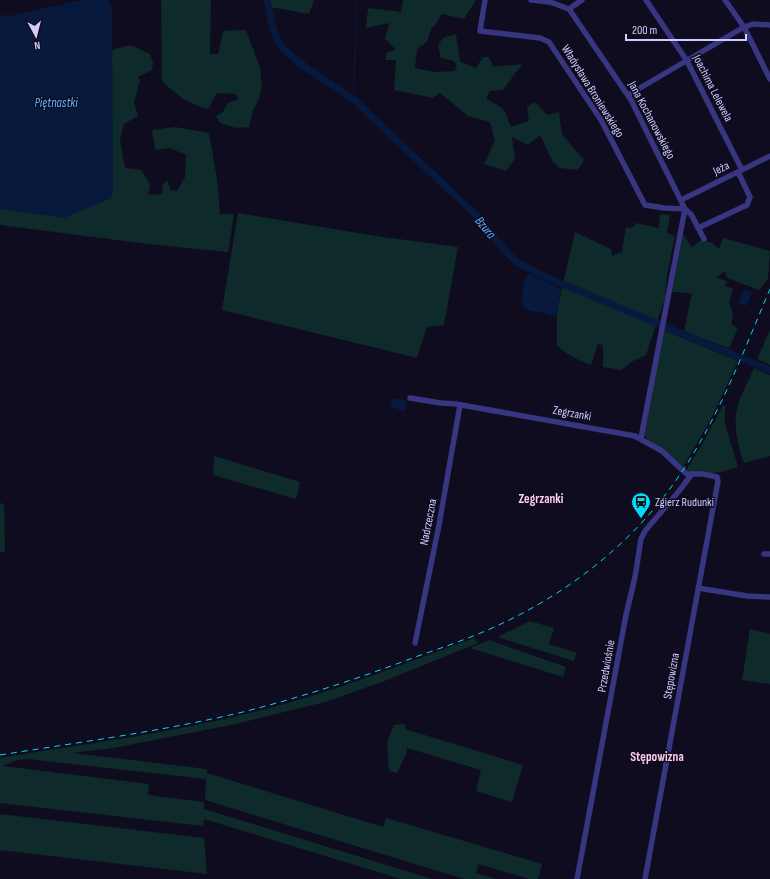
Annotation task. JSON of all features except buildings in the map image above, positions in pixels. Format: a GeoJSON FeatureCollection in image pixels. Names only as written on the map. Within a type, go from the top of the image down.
{"type":"FeatureCollection","features":[{"type":"Feature","properties":{"kind":"street","name":"Władysława Broniewskiego"},"geometry":{"type":"LineString","coordinates":[[485,0],[480,31],[540,38],[549,42],[601,120],[645,205],[685,209]]}},
{"type":"Feature","properties":{"kind":"street"},"geometry":{"type":"LineString","coordinates":[[531,0],[550,2],[569,9],[582,0]]}},
{"type":"Feature","properties":{"kind":"street","name":"Joachima Lelewela"},"geometry":{"type":"LineString","coordinates":[[646,0],[687,61],[740,171],[750,197],[747,205],[698,228]]}},
{"type":"Feature","properties":{"kind":"street"},"geometry":{"type":"LineString","coordinates":[[725,0],[744,27],[770,79]]}},
{"type":"Feature","properties":{"kind":"street","name":"Jana Kochanowskiego"},"geometry":{"type":"LineString","coordinates":[[569,9],[628,95],[685,209],[691,214],[704,239]]}},
{"type":"Feature","properties":{"kind":"street"},"geometry":{"type":"LineString","coordinates":[[628,95],[744,27],[753,24],[770,25]]}},
{"type":"Feature","properties":{"kind":"street","name":"Jeża"},"geometry":{"type":"LineString","coordinates":[[681,200],[770,156]]}},
{"type":"Feature","properties":{"kind":"street"},"geometry":{"type":"LineString","coordinates":[[641,438],[685,209]]}},
{"type":"Feature","properties":{"kind":"street","name":"Zegrzanki"},"geometry":{"type":"LineString","coordinates":[[410,398],[460,405],[631,435],[641,438],[662,451],[687,474],[703,474],[717,477]]}},
{"type":"Feature","properties":{"kind":"street","name":"Nadrzeczna"},"geometry":{"type":"LineString","coordinates":[[415,643],[439,525],[460,405]]}},
{"type":"Feature","properties":{"kind":"street","name":"Przedwiośnie"},"geometry":{"type":"LineString","coordinates":[[577,879],[641,539],[645,531],[692,474]]}},
{"type":"Feature","properties":{"kind":"street","name":"Stępowizna"},"geometry":{"type":"LineString","coordinates":[[645,879],[718,481],[717,477]]}},
{"type":"Feature","properties":{"kind":"street"},"geometry":{"type":"LineString","coordinates":[[698,588],[748,596],[770,597]]}},
{"type":"Feature","properties":{"kind":"green space"},"geometry":{"type":"Polygon","coordinates":[[[161,0],[211,0],[210,54],[218,54],[223,31],[246,30],[260,67],[262,85],[259,99],[253,110],[249,127],[236,128],[220,123],[216,116],[223,112],[228,103],[238,100],[236,94],[217,93],[208,109],[183,98],[162,81],[161,0]]]}},
{"type":"Feature","properties":{"kind":"green space"},"geometry":{"type":"Polygon","coordinates":[[[269,0],[314,0],[309,14],[270,7],[269,0]]]}},
{"type":"Feature","properties":{"kind":"green space"},"geometry":{"type":"Polygon","coordinates":[[[403,0],[476,0],[464,19],[442,14],[431,29],[427,42],[417,49],[415,68],[435,72],[454,71],[457,66],[454,61],[441,58],[438,45],[443,38],[456,34],[460,62],[476,68],[483,57],[489,57],[493,67],[522,64],[503,90],[490,91],[486,99],[503,109],[511,127],[529,121],[527,107],[535,102],[547,115],[559,112],[562,134],[584,160],[578,170],[560,168],[553,162],[540,135],[528,145],[512,137],[515,159],[506,171],[484,164],[495,141],[490,122],[468,116],[440,93],[433,98],[394,90],[396,60],[385,60],[387,52],[396,50],[385,39],[389,23],[366,28],[368,8],[401,12],[403,0]]]}},
{"type":"Feature","properties":{"kind":"green space"},"geometry":{"type":"Polygon","coordinates":[[[130,45],[150,54],[153,63],[152,70],[138,77],[140,80],[134,103],[138,116],[124,124],[120,140],[125,168],[141,170],[150,184],[148,195],[162,194],[163,184],[168,180],[170,190],[177,191],[185,177],[186,155],[170,148],[155,150],[152,130],[175,127],[209,133],[217,179],[220,214],[234,214],[228,252],[148,244],[0,225],[0,198],[106,54],[115,49],[130,45]]]}},
{"type":"Feature","properties":{"kind":"green space"},"geometry":{"type":"Polygon","coordinates":[[[238,213],[376,236],[458,247],[444,325],[427,327],[417,358],[222,310],[238,213]]]}},
{"type":"Feature","properties":{"kind":"green space"},"geometry":{"type":"Polygon","coordinates":[[[660,214],[670,215],[667,233],[675,236],[667,275],[665,298],[646,355],[633,361],[621,370],[603,367],[603,345],[598,344],[591,365],[577,359],[561,349],[557,345],[557,310],[575,232],[611,249],[613,257],[615,254],[622,252],[626,227],[632,228],[636,223],[659,228],[660,214]]]}},
{"type":"Feature","properties":{"kind":"green space"},"geometry":{"type":"Polygon","coordinates":[[[683,234],[692,247],[701,240],[712,243],[719,249],[723,238],[770,251],[768,279],[759,290],[727,278],[725,271],[716,278],[727,281],[725,286],[733,289],[729,303],[733,313],[731,324],[738,328],[729,348],[684,332],[692,293],[672,292],[683,234]]]}},
{"type":"Feature","properties":{"kind":"green space"},"geometry":{"type":"Polygon","coordinates":[[[663,330],[738,361],[712,417],[683,467],[644,436],[663,330]]]}},
{"type":"Feature","properties":{"kind":"green space"},"geometry":{"type":"Polygon","coordinates":[[[770,330],[770,365],[757,359],[770,330]]]}},
{"type":"Feature","properties":{"kind":"green space"},"geometry":{"type":"Polygon","coordinates":[[[754,368],[770,375],[770,456],[744,463],[736,435],[736,412],[754,368]]]}},
{"type":"Feature","properties":{"kind":"green space"},"geometry":{"type":"Polygon","coordinates":[[[723,405],[725,406],[725,424],[738,467],[706,474],[699,474],[686,470],[703,443],[723,405]]]}},
{"type":"Feature","properties":{"kind":"green space"},"geometry":{"type":"Polygon","coordinates":[[[214,456],[300,482],[296,499],[213,475],[214,456]]]}},
{"type":"Feature","properties":{"kind":"green space"},"geometry":{"type":"Polygon","coordinates":[[[0,503],[4,504],[5,552],[0,552],[0,503]]]}},
{"type":"Feature","properties":{"kind":"green space"},"geometry":{"type":"Polygon","coordinates":[[[530,621],[554,628],[549,644],[577,653],[574,661],[497,637],[530,621]]]}},
{"type":"Feature","properties":{"kind":"green space"},"geometry":{"type":"Polygon","coordinates":[[[750,629],[770,634],[770,684],[742,680],[750,629]]]}},
{"type":"Feature","properties":{"kind":"green space"},"geometry":{"type":"Polygon","coordinates":[[[474,638],[478,643],[382,682],[325,702],[231,725],[113,748],[72,753],[207,769],[207,773],[383,827],[386,818],[542,864],[538,879],[530,879],[478,864],[476,873],[496,879],[464,879],[205,800],[206,779],[28,759],[17,760],[3,766],[149,784],[148,795],[204,802],[204,809],[432,879],[401,879],[204,819],[203,826],[0,803],[0,758],[139,736],[243,715],[327,691],[474,638]]]}},
{"type":"Feature","properties":{"kind":"green space"},"geometry":{"type":"Polygon","coordinates":[[[489,640],[566,667],[563,677],[470,648],[489,640]]]}},
{"type":"Feature","properties":{"kind":"green space"},"geometry":{"type":"Polygon","coordinates":[[[405,724],[405,729],[523,765],[512,802],[476,791],[481,770],[407,748],[406,754],[397,773],[389,771],[387,742],[394,725],[405,724]]]}},
{"type":"Feature","properties":{"kind":"green space"},"geometry":{"type":"Polygon","coordinates":[[[0,814],[204,838],[207,874],[0,850],[0,814]]]}},
{"type":"Feature","properties":{"kind":"water","name":"Piętnastki"},"geometry":{"type":"Polygon","coordinates":[[[82,0],[108,0],[112,10],[112,198],[64,218],[0,209],[0,15],[9,16],[82,0]]]}},
{"type":"Feature","properties":{"kind":"water"},"geometry":{"type":"Polygon","coordinates":[[[529,274],[561,289],[557,315],[550,316],[524,308],[522,300],[523,290],[525,280],[529,274]]]}},
{"type":"Feature","properties":{"kind":"water"},"geometry":{"type":"Polygon","coordinates":[[[744,289],[752,293],[746,306],[738,303],[744,289]]]}},
{"type":"Feature","properties":{"kind":"water"},"geometry":{"type":"Polygon","coordinates":[[[393,398],[406,401],[405,411],[390,407],[393,398]]]}},
{"type":"Feature","properties":{"kind":"waterway","name":"Bzura"},"geometry":{"type":"LineString","coordinates":[[267,0],[273,30],[283,48],[302,65],[348,95],[359,104],[478,217],[505,251],[517,262],[537,273],[572,288],[770,370]]}},
{"type":"Feature","properties":{"kind":"waterway"},"geometry":{"type":"LineString","coordinates":[[356,0],[354,93],[358,103]]}},
{"type":"Feature","properties":{"kind":"railway"},"geometry":{"type":"LineString","coordinates":[[0,755],[183,725],[243,712],[287,700],[353,679],[472,637],[526,612],[548,599],[590,570],[628,537],[662,499],[680,475],[696,450],[723,398],[770,289]]}},
{"type":"Feature","properties":{"kind":"place","name":"Zgierz Rudunki"},"geometry":{"type":"Point","coordinates":[641,519]}},
{"type":"Feature","properties":{"kind":"district","name":"Zegrzanki"},"geometry":{"type":"Point","coordinates":[541,498]}},
{"type":"Feature","properties":{"kind":"district","name":"Stępowizna"},"geometry":{"type":"Point","coordinates":[657,756]}}]}
